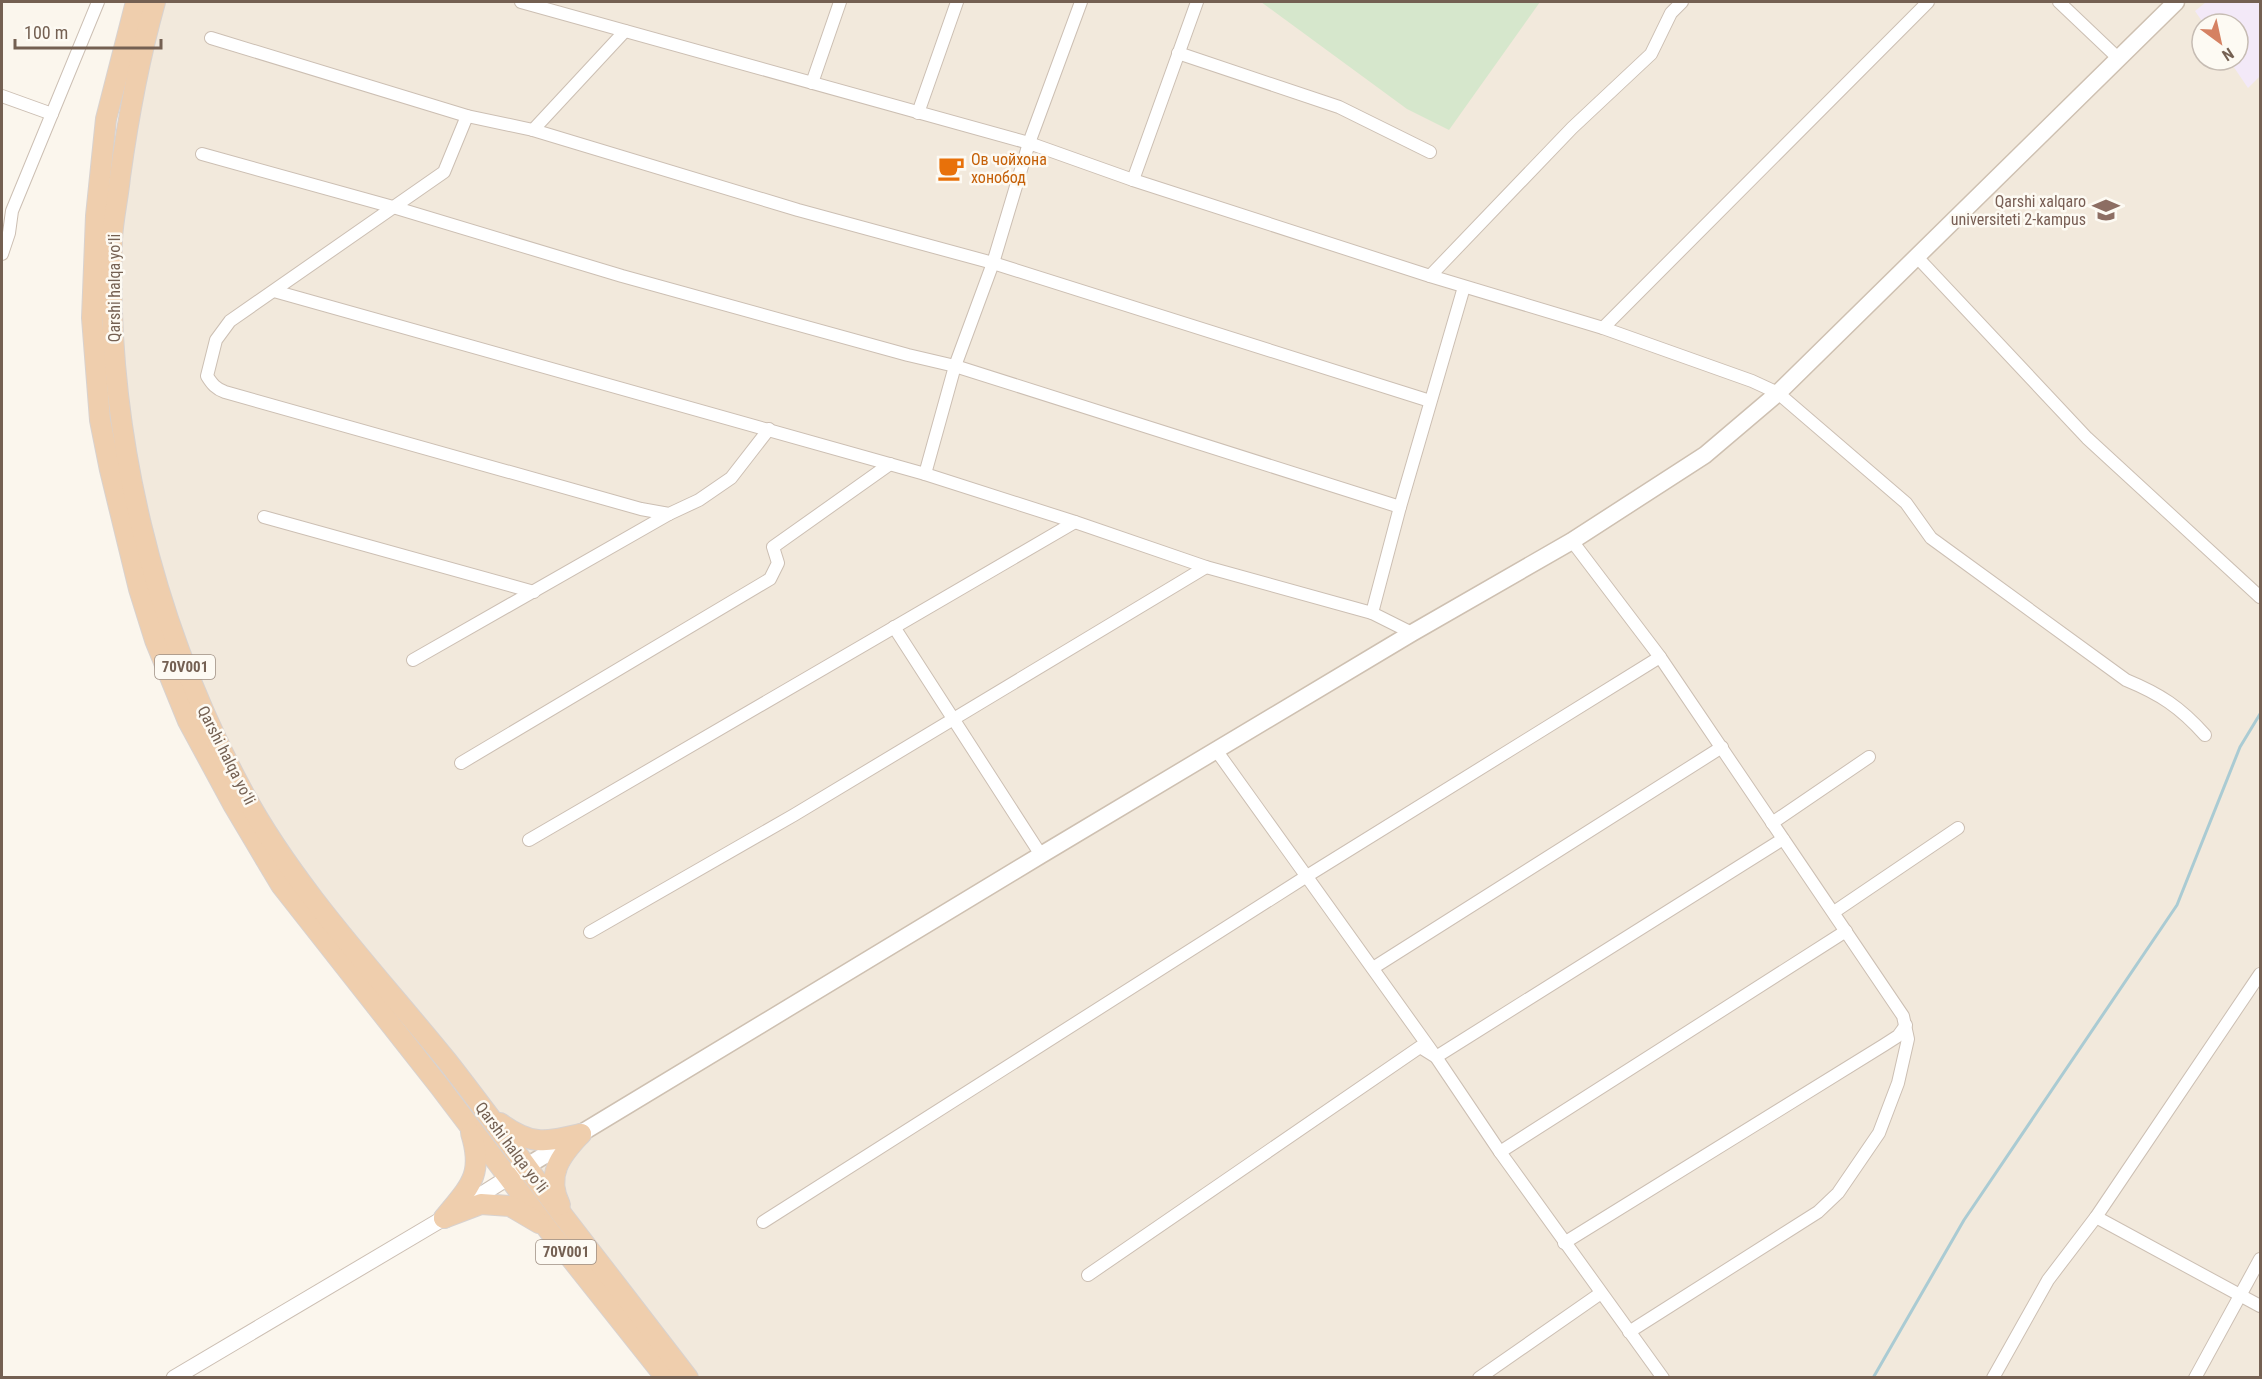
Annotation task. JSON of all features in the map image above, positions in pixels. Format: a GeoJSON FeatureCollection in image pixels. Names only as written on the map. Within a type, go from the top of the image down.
{"type":"FeatureCollection","features":[{"type":"Feature","properties":{"kind":"highway","name":"Qarshi halqa yoʻli"},"geometry":{"type":"LineString","coordinates":[[136,2],[106,119],[96,216],[92,318],[100,420],[139,589],[155,640],[188,722],[281,885],[550,1232],[666,1377]]}},
{"type":"Feature","properties":{"kind":"highway","name":"Qarshi halqa yoʻli"},"geometry":{"type":"LineString","coordinates":[[155,2],[128,125],[112,236],[112,327],[121,421],[134,495],[157,588],[182,658],[199,700],[245,797],[286,861],[478,1103],[688,1377]]}},
{"type":"Feature","properties":{"kind":"highway"},"geometry":{"type":"LineString","coordinates":[[478,1103],[501,1124],[522,1138],[548,1142],[581,1134]]}},
{"type":"Feature","properties":{"kind":"highway"},"geometry":{"type":"LineString","coordinates":[[444,1218],[475,1175],[477,1154],[468,1124]]}},
{"type":"Feature","properties":{"kind":"highway"},"geometry":{"type":"LineString","coordinates":[[569,1223],[554,1193],[554,1179],[558,1164],[567,1149],[581,1134]]}},
{"type":"Feature","properties":{"kind":"highway"},"geometry":{"type":"LineString","coordinates":[[444,1218],[481,1204],[510,1206],[533,1218],[550,1232]]}},
{"type":"Feature","properties":{"kind":"main road"},"geometry":{"type":"LineString","coordinates":[[509,1177],[1216,750],[1572,541],[1705,455],[1778,393],[2176,2]]}},
{"type":"Feature","properties":{"kind":"street"},"geometry":{"type":"LineString","coordinates":[[2,254],[9,233],[7,209],[52,114],[98,2]]}},
{"type":"Feature","properties":{"kind":"street"},"geometry":{"type":"LineString","coordinates":[[521,2],[1029,143],[1133,180],[1464,287],[1603,328],[1752,381],[1778,393],[1906,503],[1931,538],[2126,680],[2153,691],[2186,714],[2205,735]]}},
{"type":"Feature","properties":{"kind":"street"},"geometry":{"type":"LineString","coordinates":[[812,83],[840,2]]}},
{"type":"Feature","properties":{"kind":"street"},"geometry":{"type":"LineString","coordinates":[[918,113],[957,2]]}},
{"type":"Feature","properties":{"kind":"street"},"geometry":{"type":"LineString","coordinates":[[925,474],[956,366],[993,263],[1029,143],[1081,2]]}},
{"type":"Feature","properties":{"kind":"street"},"geometry":{"type":"LineString","coordinates":[[1133,180],[1197,2]]}},
{"type":"Feature","properties":{"kind":"street"},"geometry":{"type":"LineString","coordinates":[[1430,276],[1572,128],[1651,54],[1671,13],[1682,2]]}},
{"type":"Feature","properties":{"kind":"street"},"geometry":{"type":"LineString","coordinates":[[1603,328],[1928,2]]}},
{"type":"Feature","properties":{"kind":"street"},"geometry":{"type":"LineString","coordinates":[[2059,2],[2118,57]]}},
{"type":"Feature","properties":{"kind":"street"},"geometry":{"type":"LineString","coordinates":[[533,130],[625,31]]}},
{"type":"Feature","properties":{"kind":"street"},"geometry":{"type":"LineString","coordinates":[[211,38],[467,116],[533,130],[798,210],[993,263],[1430,401]]}},
{"type":"Feature","properties":{"kind":"street"},"geometry":{"type":"LineString","coordinates":[[1178,53],[1339,107],[1430,152]]}},
{"type":"Feature","properties":{"kind":"street"},"geometry":{"type":"LineString","coordinates":[[2,96],[52,114]]}},
{"type":"Feature","properties":{"kind":"street"},"geometry":{"type":"LineString","coordinates":[[467,116],[444,172],[230,321],[216,340],[207,376],[218,389],[629,505],[669,514]]}},
{"type":"Feature","properties":{"kind":"street"},"geometry":{"type":"LineString","coordinates":[[202,154],[393,207],[622,276],[908,355],[956,366],[1400,507]]}},
{"type":"Feature","properties":{"kind":"street"},"geometry":{"type":"LineString","coordinates":[[1916,256],[2087,438],[2260,597]]}},
{"type":"Feature","properties":{"kind":"street"},"geometry":{"type":"LineString","coordinates":[[1372,613],[1400,507],[1464,287]]}},
{"type":"Feature","properties":{"kind":"street"},"geometry":{"type":"LineString","coordinates":[[274,291],[925,474],[1206,567],[1372,613],[1412,633]]}},
{"type":"Feature","properties":{"kind":"street"},"geometry":{"type":"LineString","coordinates":[[413,660],[669,514],[699,500],[731,478],[769,429]]}},
{"type":"Feature","properties":{"kind":"street"},"geometry":{"type":"LineString","coordinates":[[461,763],[770,579],[778,563],[773,547],[890,464]]}},
{"type":"Feature","properties":{"kind":"street"},"geometry":{"type":"LineString","coordinates":[[264,517],[534,592]]}},
{"type":"Feature","properties":{"kind":"street"},"geometry":{"type":"LineString","coordinates":[[529,840],[1075,522]]}},
{"type":"Feature","properties":{"kind":"street"},"geometry":{"type":"LineString","coordinates":[[1572,541],[1660,657],[1834,912],[1904,1016],[1908,1039],[1898,1083],[1879,1133],[1838,1193],[1818,1212],[1629,1332]]}},
{"type":"Feature","properties":{"kind":"street"},"geometry":{"type":"LineString","coordinates":[[590,932],[955,720],[1206,567]]}},
{"type":"Feature","properties":{"kind":"street"},"geometry":{"type":"LineString","coordinates":[[894,627],[1041,855]]}},
{"type":"Feature","properties":{"kind":"street"},"geometry":{"type":"LineString","coordinates":[[763,1222],[1307,876],[1660,657]]}},
{"type":"Feature","properties":{"kind":"street"},"geometry":{"type":"LineString","coordinates":[[1373,968],[1722,747]]}},
{"type":"Feature","properties":{"kind":"street"},"geometry":{"type":"LineString","coordinates":[[1216,750],[1436,1057],[1564,1243],[1662,1377]]}},
{"type":"Feature","properties":{"kind":"street"},"geometry":{"type":"LineString","coordinates":[[1772,823],[1869,757]]}},
{"type":"Feature","properties":{"kind":"street"},"geometry":{"type":"LineString","coordinates":[[1834,912],[1958,828]]}},
{"type":"Feature","properties":{"kind":"street"},"geometry":{"type":"LineString","coordinates":[[1436,1057],[1783,839]]}},
{"type":"Feature","properties":{"kind":"street"},"geometry":{"type":"LineString","coordinates":[[1500,1152],[1846,932]]}},
{"type":"Feature","properties":{"kind":"street"},"geometry":{"type":"LineString","coordinates":[[1993,1377],[2048,1280],[2096,1217],[2260,974]]}},
{"type":"Feature","properties":{"kind":"street"},"geometry":{"type":"LineString","coordinates":[[1564,1243],[1884,1045],[1898,1035],[1906,1025]]}},
{"type":"Feature","properties":{"kind":"street"},"geometry":{"type":"LineString","coordinates":[[1088,1275],[1420,1047],[1436,1057]]}},
{"type":"Feature","properties":{"kind":"street"},"geometry":{"type":"LineString","coordinates":[[174,1377],[444,1218],[509,1177]]}},
{"type":"Feature","properties":{"kind":"street"},"geometry":{"type":"LineString","coordinates":[[2096,1217],[2260,1306]]}},
{"type":"Feature","properties":{"kind":"street"},"geometry":{"type":"LineString","coordinates":[[2195,1377],[2260,1259]]}},
{"type":"Feature","properties":{"kind":"street"},"geometry":{"type":"LineString","coordinates":[[1479,1377],[1601,1293]]}},
{"type":"Feature","properties":{"kind":"shaded area"},"geometry":{"type":"Polygon","coordinates":[[[155,2],[2260,2],[2260,1377],[687,1377],[245,797],[207,720],[134,495],[112,236],[155,2]]]}},
{"type":"Feature","properties":{"kind":"shaded area"},"geometry":{"type":"Polygon","coordinates":[[[2206,2],[2260,2],[2260,76],[2248,88],[2237,72],[2250,72],[2250,12],[2195,11],[2206,2]]]}},
{"type":"Feature","properties":{"kind":"green space"},"geometry":{"type":"Polygon","coordinates":[[[1261,2],[1540,2],[1449,130],[1407,109],[1261,2]]]}},
{"type":"Feature","properties":{"kind":"waterway"},"geometry":{"type":"LineString","coordinates":[[1873,1378],[1964,1220],[2177,905],[2240,747],[2260,714]]}},
{"type":"Feature","properties":{"kind":"place","name":"Ов чойхона хонобод"},"geometry":{"type":"Point","coordinates":[951,168]}},
{"type":"Feature","properties":{"kind":"place","name":"Qarshi xalqaro universiteti 2-kampus"},"geometry":{"type":"Point","coordinates":[2106,210]}}]}
